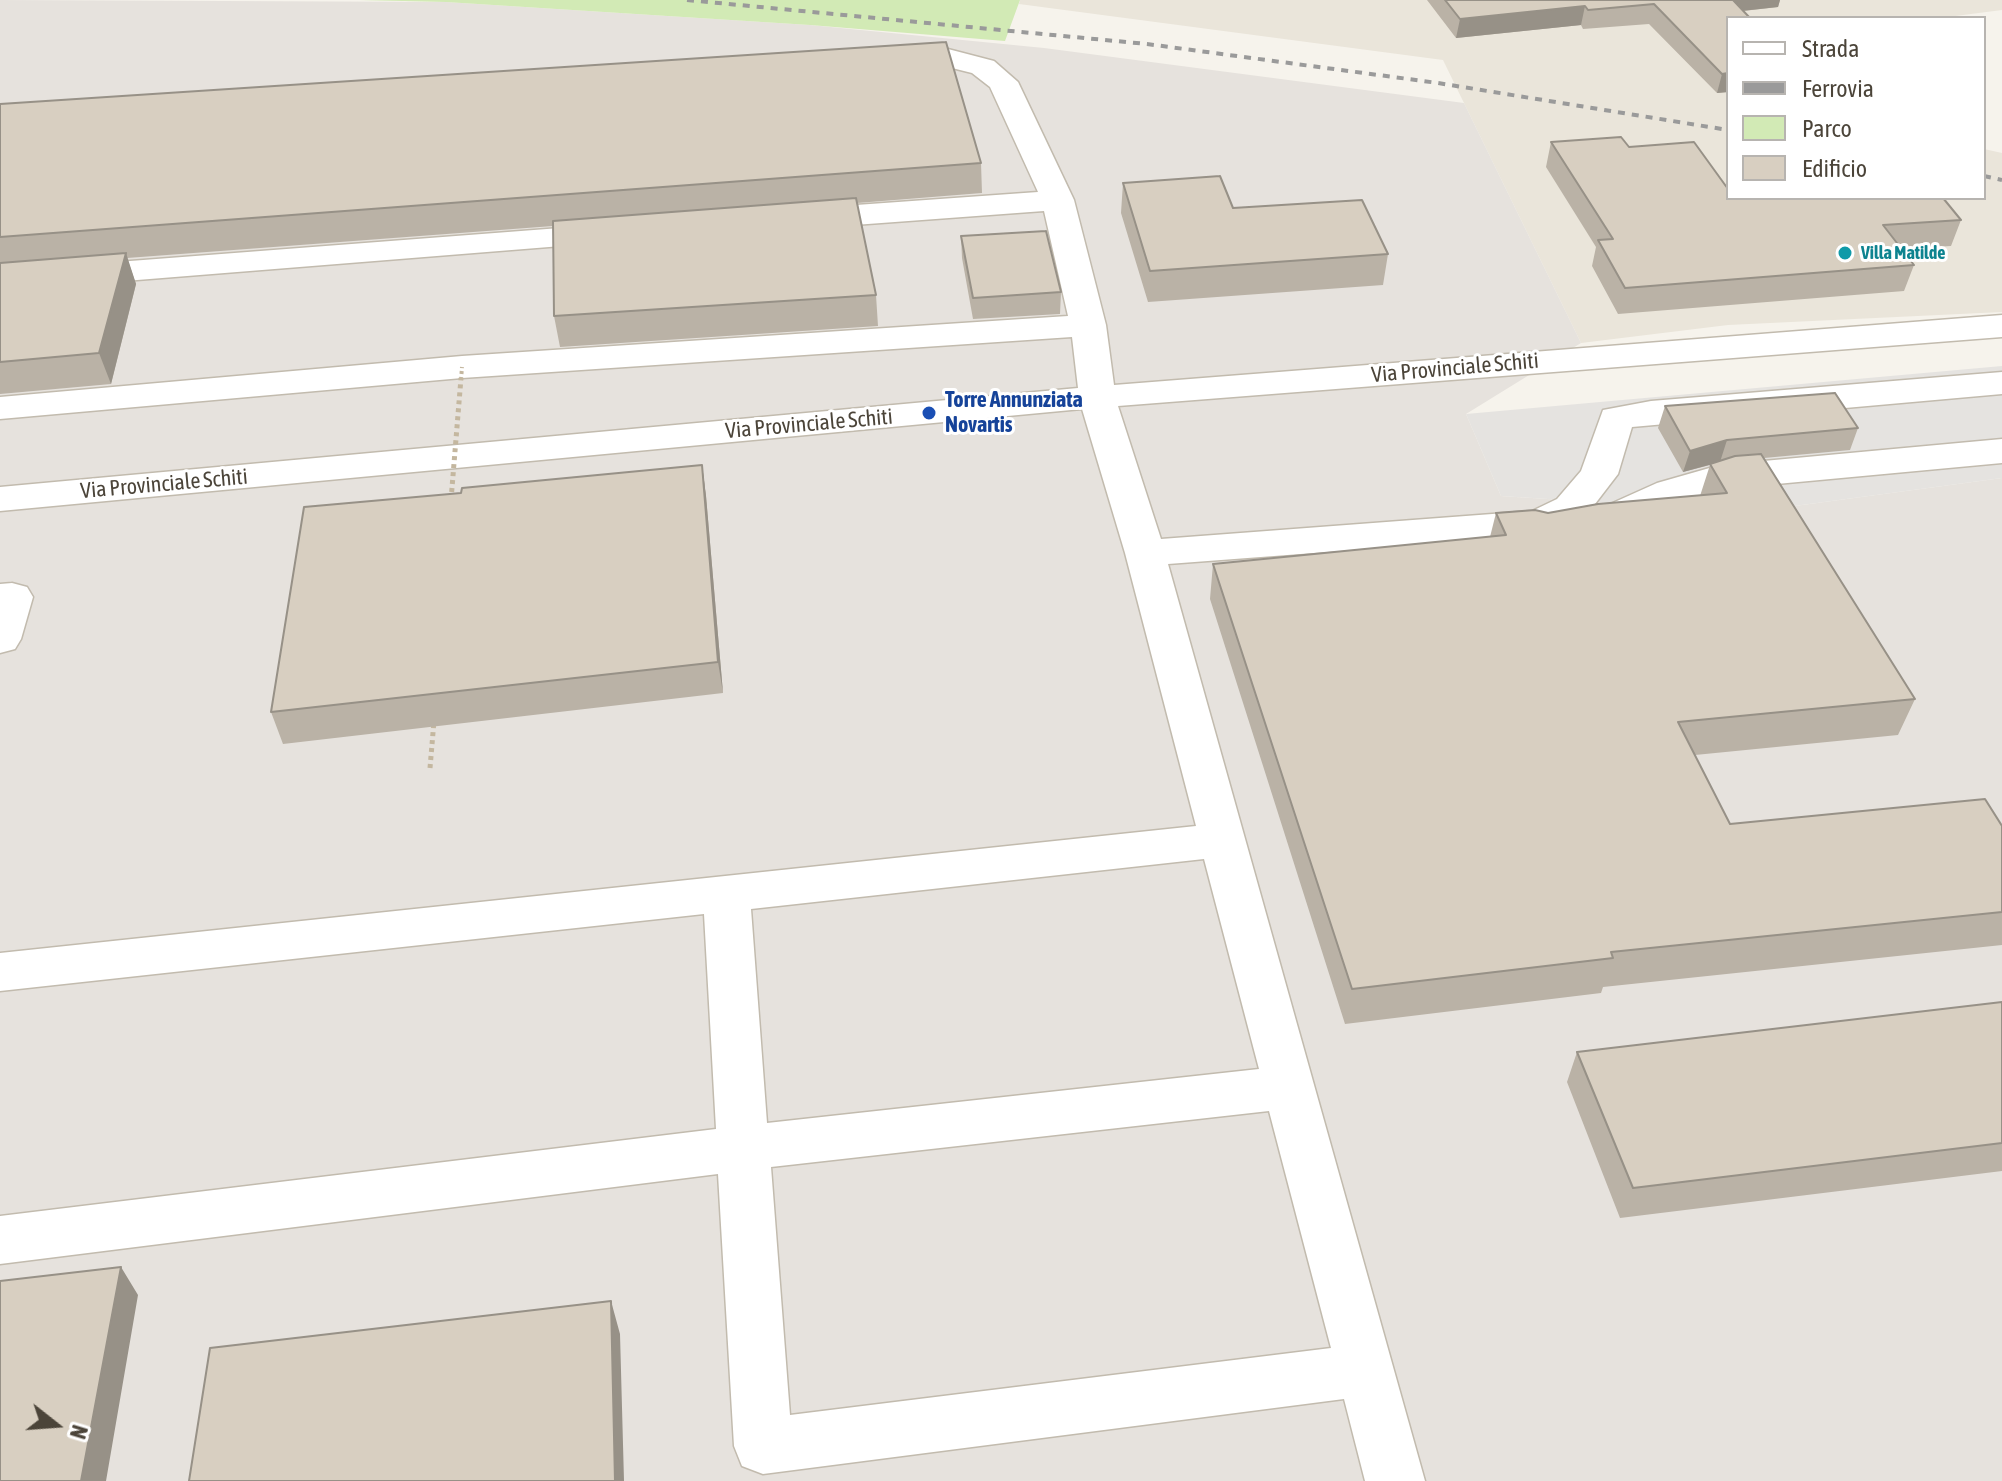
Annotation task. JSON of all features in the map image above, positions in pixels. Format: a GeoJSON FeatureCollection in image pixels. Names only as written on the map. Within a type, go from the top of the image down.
{"type":"FeatureCollection","features":[{"type":"Feature","properties":{"kind":"street"},"geometry":{"type":"LineString","coordinates":[[870,64],[948,58],[983,67],[1003,82],[1058,200],[1088,325],[1097,397],[1148,562],[1395,1481]]}},
{"type":"Feature","properties":{"kind":"street"},"geometry":{"type":"LineString","coordinates":[[774,221],[1058,200]]}},
{"type":"Feature","properties":{"kind":"street"},"geometry":{"type":"LineString","coordinates":[[0,281],[648,231]]}},
{"type":"Feature","properties":{"kind":"street"},"geometry":{"type":"LineString","coordinates":[[0,408],[462,367],[1088,325]]}},
{"type":"Feature","properties":{"kind":"street","name":"Via Provinciale Schiti"},"geometry":{"type":"LineString","coordinates":[[0,499],[1097,397],[2002,326]]}},
{"type":"Feature","properties":{"kind":"street"},"geometry":{"type":"LineString","coordinates":[[1148,562],[1539,523],[1571,508],[1599,474],[1616,418],[1651,412],[2002,383]]}},
{"type":"Feature","properties":{"kind":"street"},"geometry":{"type":"LineString","coordinates":[[1148,562],[1477,543],[1607,522],[1671,492],[1720,477],[2002,451]]}},
{"type":"Feature","properties":{"kind":"street"},"geometry":{"type":"LineString","coordinates":[[0,598],[12,597],[0,639]]}},
{"type":"Feature","properties":{"kind":"street"},"geometry":{"type":"LineString","coordinates":[[0,972],[1223,840]]}},
{"type":"Feature","properties":{"kind":"street"},"geometry":{"type":"LineString","coordinates":[[726,894],[763,1446],[1365,1370]]}},
{"type":"Feature","properties":{"kind":"street"},"geometry":{"type":"LineString","coordinates":[[0,1240],[743,1148],[1289,1087]]}},
{"type":"Feature","properties":{"kind":"path"},"geometry":{"type":"LineString","coordinates":[[451,506],[462,367]]}},
{"type":"Feature","properties":{"kind":"path"},"geometry":{"type":"LineString","coordinates":[[430,768],[435,707]]}},
{"type":"Feature","properties":{"kind":"shaded area"},"geometry":{"type":"Polygon","coordinates":[[[0,0],[446,2],[810,25],[1044,48],[1464,103],[1581,343],[1466,414],[1501,496],[1750,512],[2002,478],[2002,1481],[0,1481],[0,0]]]}},
{"type":"Feature","properties":{"kind":"shaded area"},"geometry":{"type":"Polygon","coordinates":[[[1020,0],[2002,0],[2002,10],[1956,16],[1726,16],[1726,200],[1986,200],[1986,149],[2002,153],[2002,312],[1728,325],[1581,343],[1443,60],[1019,4],[1020,0]]]}},
{"type":"Feature","properties":{"kind":"shaded area"},"geometry":{"type":"Polygon","coordinates":[[[2002,366],[2002,478],[1750,512],[1501,496],[1466,414],[2002,366]]]}},
{"type":"Feature","properties":{"kind":"green space"},"geometry":{"type":"Polygon","coordinates":[[[359,0],[1020,0],[1005,41],[810,25],[446,2],[359,0]]]}},
{"type":"Feature","properties":{"kind":"building"},"geometry":{"type":"Polygon","coordinates":[[[1445,0],[1733,0],[1748,16],[1726,16],[1726,73],[1722,74],[1654,4],[1588,10],[1585,6],[1460,19],[1445,0]]]}},
{"type":"Feature","properties":{"kind":"building"},"geometry":{"type":"Polygon","coordinates":[[[946,42],[981,163],[0,237],[0,104],[946,42]]]}},
{"type":"Feature","properties":{"kind":"building"},"geometry":{"type":"Polygon","coordinates":[[[1621,137],[1629,147],[1694,142],[1726,186],[1726,200],[1945,200],[1961,220],[1883,225],[1914,265],[1625,288],[1598,240],[1613,239],[1551,142],[1621,137]]]}},
{"type":"Feature","properties":{"kind":"building"},"geometry":{"type":"Polygon","coordinates":[[[1220,176],[1233,208],[1362,200],[1388,254],[1150,271],[1123,183],[1220,176]]]}},
{"type":"Feature","properties":{"kind":"building"},"geometry":{"type":"Polygon","coordinates":[[[856,198],[876,295],[554,316],[553,221],[856,198]]]}},
{"type":"Feature","properties":{"kind":"building"},"geometry":{"type":"Polygon","coordinates":[[[1046,231],[1061,292],[973,298],[961,236],[1046,231]]]}},
{"type":"Feature","properties":{"kind":"building"},"geometry":{"type":"Polygon","coordinates":[[[126,253],[99,353],[0,362],[0,263],[126,253]]]}},
{"type":"Feature","properties":{"kind":"building"},"geometry":{"type":"Polygon","coordinates":[[[1835,393],[1858,428],[1727,440],[1690,451],[1665,406],[1835,393]]]}},
{"type":"Feature","properties":{"kind":"building"},"geometry":{"type":"Polygon","coordinates":[[[1761,454],[1915,699],[1678,722],[1730,824],[1985,799],[2002,826],[2002,912],[1611,952],[1613,958],[1352,989],[1213,564],[1506,535],[1496,513],[1535,510],[1548,513],[1598,504],[1727,493],[1710,464],[1735,456],[1761,454]]]}},
{"type":"Feature","properties":{"kind":"building"},"geometry":{"type":"Polygon","coordinates":[[[702,465],[718,662],[271,712],[304,507],[461,493],[462,488],[702,465]]]}},
{"type":"Feature","properties":{"kind":"building"},"geometry":{"type":"Polygon","coordinates":[[[2002,1002],[2002,1143],[1633,1188],[1577,1052],[2002,1002]]]}},
{"type":"Feature","properties":{"kind":"building"},"geometry":{"type":"Polygon","coordinates":[[[121,1267],[81,1481],[0,1481],[0,1281],[121,1267]]]}},
{"type":"Feature","properties":{"kind":"building"},"geometry":{"type":"Polygon","coordinates":[[[611,1301],[615,1481],[189,1481],[210,1348],[611,1301]]]}},
{"type":"Feature","properties":{"kind":"railway"},"geometry":{"type":"LineString","coordinates":[[687,0],[1147,44],[1438,83],[1726,130]]}},
{"type":"Feature","properties":{"kind":"railway"},"geometry":{"type":"LineString","coordinates":[[1986,176],[2002,180]]}},
{"type":"Feature","properties":{"kind":"place","name":"Villa Matilde"},"geometry":{"type":"Point","coordinates":[1845,253]}},
{"type":"Feature","properties":{"kind":"place","name":"Torre Annunziata Novartis"},"geometry":{"type":"Point","coordinates":[929,413]}}]}
